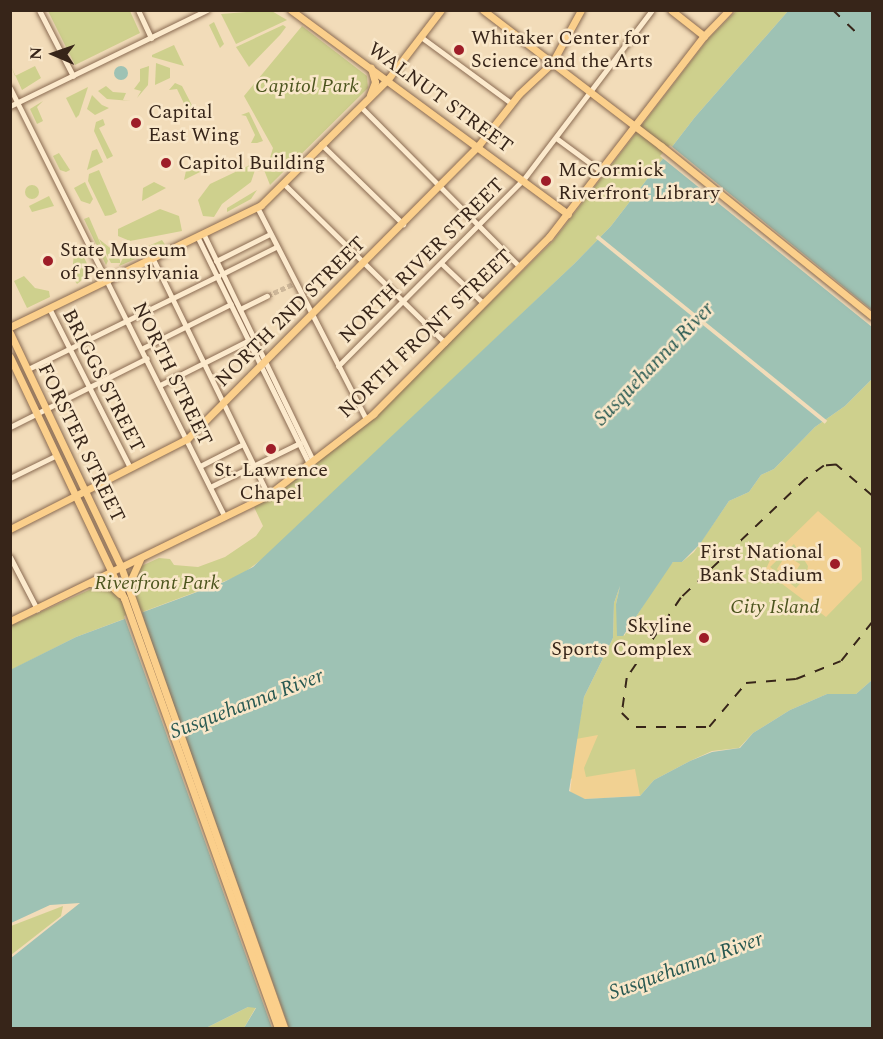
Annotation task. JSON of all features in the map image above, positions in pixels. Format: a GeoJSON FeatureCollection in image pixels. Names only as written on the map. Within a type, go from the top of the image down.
{"type":"FeatureCollection","features":[{"type":"Feature","properties":{"kind":"main road","name":"WALNUT STREET"},"geometry":{"type":"LineString","coordinates":[[291,10],[388,79],[568,214]]}},
{"type":"Feature","properties":{"kind":"main road"},"geometry":{"type":"LineString","coordinates":[[301,18],[307,10]]}},
{"type":"Feature","properties":{"kind":"main road"},"geometry":{"type":"LineString","coordinates":[[10,327],[257,207],[284,184],[321,144],[388,79],[441,10]]}},
{"type":"Feature","properties":{"kind":"main road"},"geometry":{"type":"LineString","coordinates":[[483,10],[591,91],[873,316]]}},
{"type":"Feature","properties":{"kind":"main road","name":"NORTH 2ND STREET"},"geometry":{"type":"LineString","coordinates":[[10,529],[187,439],[478,146],[511,103],[552,63],[581,10]]}},
{"type":"Feature","properties":{"kind":"main road"},"geometry":{"type":"LineString","coordinates":[[670,10],[704,36]]}},
{"type":"Feature","properties":{"kind":"main road","name":"NORTH FRONT STREET"},"geometry":{"type":"LineString","coordinates":[[10,621],[268,495],[366,419],[446,343],[568,214],[704,36],[729,10]]}},
{"type":"Feature","properties":{"kind":"main road"},"geometry":{"type":"LineString","coordinates":[[368,100],[375,82],[371,68]]}},
{"type":"Feature","properties":{"kind":"main road","name":"FORSTER STREET"},"geometry":{"type":"LineString","coordinates":[[10,333],[87,490],[121,567],[127,595]]}},
{"type":"Feature","properties":{"kind":"main road","name":"FORSTER STREET"},"geometry":{"type":"LineString","coordinates":[[10,357],[113,571],[127,595]]}},
{"type":"Feature","properties":{"kind":"main road"},"geometry":{"type":"LineString","coordinates":[[142,557],[130,574],[127,595],[284,1029]]}},
{"type":"Feature","properties":{"kind":"main road"},"geometry":{"type":"LineString","coordinates":[[87,584],[111,586],[127,595]]}},
{"type":"Feature","properties":{"kind":"main road"},"geometry":{"type":"LineString","coordinates":[[131,606],[278,1029]]}},
{"type":"Feature","properties":{"kind":"street"},"geometry":{"type":"LineString","coordinates":[[39,10],[73,76]]}},
{"type":"Feature","properties":{"kind":"street"},"geometry":{"type":"LineString","coordinates":[[138,10],[151,38]]}},
{"type":"Feature","properties":{"kind":"street"},"geometry":{"type":"LineString","coordinates":[[10,106],[207,10]]}},
{"type":"Feature","properties":{"kind":"street","name":"NORTH RIVER STREET"},"geometry":{"type":"LineString","coordinates":[[338,366],[480,227],[523,180],[652,10]]}},
{"type":"Feature","properties":{"kind":"street"},"geometry":{"type":"LineString","coordinates":[[421,36],[511,103]]}},
{"type":"Feature","properties":{"kind":"street","name":"NORTH STREET"},"geometry":{"type":"LineString","coordinates":[[10,88],[102,278],[109,280],[224,516]]}},
{"type":"Feature","properties":{"kind":"street"},"geometry":{"type":"LineString","coordinates":[[361,107],[519,266]]}},
{"type":"Feature","properties":{"kind":"street"},"geometry":{"type":"LineString","coordinates":[[556,138],[601,171]]}},
{"type":"Feature","properties":{"kind":"street"},"geometry":{"type":"LineString","coordinates":[[321,144],[403,224]]}},
{"type":"Feature","properties":{"kind":"street"},"geometry":{"type":"LineString","coordinates":[[284,184],[446,343]]}},
{"type":"Feature","properties":{"kind":"street"},"geometry":{"type":"LineString","coordinates":[[257,207],[366,419]]}},
{"type":"Feature","properties":{"kind":"street"},"geometry":{"type":"LineString","coordinates":[[216,261],[270,234]]}},
{"type":"Feature","properties":{"kind":"street"},"geometry":{"type":"LineString","coordinates":[[200,235],[216,261],[231,304],[263,363],[311,462]]}},
{"type":"Feature","properties":{"kind":"street"},"geometry":{"type":"LineString","coordinates":[[200,235],[240,309],[300,443],[311,462]]}},
{"type":"Feature","properties":{"kind":"street"},"geometry":{"type":"LineString","coordinates":[[28,369],[276,247]]}},
{"type":"Feature","properties":{"kind":"street"},"geometry":{"type":"LineString","coordinates":[[153,259],[184,327],[268,495]]}},
{"type":"Feature","properties":{"kind":"street"},"geometry":{"type":"LineString","coordinates":[[442,264],[483,303]]}},
{"type":"Feature","properties":{"kind":"street"},"geometry":{"type":"LineString","coordinates":[[240,309],[267,296]]}},
{"type":"Feature","properties":{"kind":"street"},"geometry":{"type":"LineString","coordinates":[[142,348],[231,304]]}},
{"type":"Feature","properties":{"kind":"street","name":"BRIGGS STREET"},"geometry":{"type":"LineString","coordinates":[[50,308],[130,468]]}},
{"type":"Feature","properties":{"kind":"street"},"geometry":{"type":"LineString","coordinates":[[160,385],[249,340]]}},
{"type":"Feature","properties":{"kind":"street"},"geometry":{"type":"LineString","coordinates":[[10,427],[147,358]]}},
{"type":"Feature","properties":{"kind":"street"},"geometry":{"type":"LineString","coordinates":[[210,487],[300,443]]}},
{"type":"Feature","properties":{"kind":"street"},"geometry":{"type":"LineString","coordinates":[[200,466],[243,444]]}},
{"type":"Feature","properties":{"kind":"street"},"geometry":{"type":"LineString","coordinates":[[10,478],[58,454]]}},
{"type":"Feature","properties":{"kind":"street"},"geometry":{"type":"LineString","coordinates":[[10,557],[37,609]]}},
{"type":"Feature","properties":{"kind":"green space"},"geometry":{"type":"Polygon","coordinates":[[[270,10],[287,20],[236,44],[221,14],[270,10]]]}},
{"type":"Feature","properties":{"kind":"green space"},"geometry":{"type":"Polygon","coordinates":[[[48,11],[130,11],[140,33],[75,65],[48,11]]]}},
{"type":"Feature","properties":{"kind":"green space","name":"Riverfront Park"},"geometry":{"type":"Polygon","coordinates":[[[736,11],[788,11],[695,117],[611,226],[269,554],[241,575],[76,637],[11,670],[10,626],[159,558],[170,559],[174,565],[198,567],[225,557],[256,536],[263,526],[254,507],[374,417],[553,241],[708,39],[736,11]]]}},
{"type":"Feature","properties":{"kind":"green space"},"geometry":{"type":"Polygon","coordinates":[[[214,22],[224,44],[220,48],[209,25],[214,22]]]}},
{"type":"Feature","properties":{"kind":"green space"},"geometry":{"type":"Polygon","coordinates":[[[283,25],[286,27],[280,35],[249,67],[236,47],[283,25]]]}},
{"type":"Feature","properties":{"kind":"green space","name":"Capitol Park"},"geometry":{"type":"Polygon","coordinates":[[[302,26],[367,76],[368,88],[270,185],[262,165],[269,161],[273,148],[244,96],[302,26]]]}},
{"type":"Feature","properties":{"kind":"green space"},"geometry":{"type":"Polygon","coordinates":[[[174,45],[184,66],[152,57],[152,55],[174,45]]]}},
{"type":"Feature","properties":{"kind":"green space"},"geometry":{"type":"Polygon","coordinates":[[[156,63],[170,68],[170,78],[155,85],[156,63]]]}},
{"type":"Feature","properties":{"kind":"green space"},"geometry":{"type":"Polygon","coordinates":[[[35,66],[41,78],[22,90],[15,76],[35,66]]]}},
{"type":"Feature","properties":{"kind":"green space"},"geometry":{"type":"Polygon","coordinates":[[[149,66],[148,85],[137,98],[141,91],[134,89],[140,81],[140,69],[149,66]]]}},
{"type":"Feature","properties":{"kind":"green space"},"geometry":{"type":"Polygon","coordinates":[[[175,83],[182,86],[197,115],[191,118],[177,89],[169,90],[175,83]]]}},
{"type":"Feature","properties":{"kind":"green space"},"geometry":{"type":"Polygon","coordinates":[[[106,86],[113,92],[126,93],[123,100],[131,101],[107,99],[98,91],[106,86]]]}},
{"type":"Feature","properties":{"kind":"green space"},"geometry":{"type":"Polygon","coordinates":[[[88,87],[79,115],[76,118],[66,98],[88,87]]]}},
{"type":"Feature","properties":{"kind":"green space"},"geometry":{"type":"Polygon","coordinates":[[[92,95],[102,105],[109,108],[95,115],[87,109],[92,95]]]}},
{"type":"Feature","properties":{"kind":"green space"},"geometry":{"type":"Polygon","coordinates":[[[43,101],[37,107],[43,121],[37,124],[30,109],[43,101]]]}},
{"type":"Feature","properties":{"kind":"green space"},"geometry":{"type":"Polygon","coordinates":[[[249,112],[263,141],[251,143],[255,135],[246,116],[241,115],[249,112]]]}},
{"type":"Feature","properties":{"kind":"green space"},"geometry":{"type":"Polygon","coordinates":[[[103,119],[105,125],[99,128],[113,156],[107,159],[94,131],[96,122],[103,119]]]}},
{"type":"Feature","properties":{"kind":"green space"},"geometry":{"type":"Polygon","coordinates":[[[97,149],[103,162],[87,170],[92,151],[97,149]]]}},
{"type":"Feature","properties":{"kind":"green space"},"geometry":{"type":"Polygon","coordinates":[[[59,153],[70,170],[66,172],[60,170],[53,156],[59,153]]]}},
{"type":"Feature","properties":{"kind":"green space"},"geometry":{"type":"Polygon","coordinates":[[[198,161],[208,168],[184,180],[187,166],[198,161]]]}},
{"type":"Feature","properties":{"kind":"green space"},"geometry":{"type":"Polygon","coordinates":[[[250,165],[255,170],[251,182],[222,204],[214,217],[203,216],[198,200],[210,184],[250,165]]]}},
{"type":"Feature","properties":{"kind":"green space"},"geometry":{"type":"Polygon","coordinates":[[[99,170],[117,212],[111,215],[105,216],[88,181],[89,174],[99,170]]]}},
{"type":"Feature","properties":{"kind":"green space"},"geometry":{"type":"Polygon","coordinates":[[[85,182],[93,199],[90,204],[81,201],[74,188],[85,182]]]}},
{"type":"Feature","properties":{"kind":"green space"},"geometry":{"type":"Polygon","coordinates":[[[154,182],[166,188],[142,201],[143,188],[154,182]]]}},
{"type":"Feature","properties":{"kind":"green space"},"geometry":{"type":"Polygon","coordinates":[[[32,185],[37,187],[39,192],[37,197],[32,199],[27,197],[25,192],[27,187],[32,185]]]}},
{"type":"Feature","properties":{"kind":"green space"},"geometry":{"type":"Polygon","coordinates":[[[257,190],[251,199],[227,212],[227,208],[257,190]]]}},
{"type":"Feature","properties":{"kind":"green space"},"geometry":{"type":"Polygon","coordinates":[[[49,196],[54,206],[32,212],[29,206],[49,196]]]}},
{"type":"Feature","properties":{"kind":"green space"},"geometry":{"type":"Polygon","coordinates":[[[160,209],[179,216],[182,231],[130,241],[118,236],[118,229],[160,209]]]}},
{"type":"Feature","properties":{"kind":"green space"},"geometry":{"type":"Polygon","coordinates":[[[89,217],[108,261],[106,265],[84,219],[89,217]]]}},
{"type":"Feature","properties":{"kind":"green space"},"geometry":{"type":"Polygon","coordinates":[[[99,239],[120,256],[120,263],[111,263],[99,239]]]}},
{"type":"Feature","properties":{"kind":"green space"},"geometry":{"type":"Polygon","coordinates":[[[162,240],[166,246],[119,266],[123,258],[120,252],[137,251],[162,240]]]}},
{"type":"Feature","properties":{"kind":"green space"},"geometry":{"type":"Polygon","coordinates":[[[80,248],[91,273],[77,284],[72,277],[74,251],[80,248]]]}},
{"type":"Feature","properties":{"kind":"green space"},"geometry":{"type":"Polygon","coordinates":[[[24,276],[35,288],[49,291],[50,297],[27,308],[14,281],[24,276]]]}},
{"type":"Feature","properties":{"kind":"green space","name":"City Island"},"geometry":{"type":"Polygon","coordinates":[[[872,379],[872,680],[856,694],[827,694],[790,710],[753,733],[739,748],[712,751],[690,761],[654,780],[640,796],[569,778],[584,697],[613,638],[614,603],[620,586],[616,604],[624,636],[663,574],[673,562],[682,562],[694,552],[729,501],[749,492],[761,475],[774,469],[815,427],[845,406],[872,379]]]}},
{"type":"Feature","properties":{"kind":"green space"},"geometry":{"type":"Polygon","coordinates":[[[63,906],[61,916],[11,955],[11,926],[63,906]]]}},
{"type":"Feature","properties":{"kind":"green space"},"geometry":{"type":"Polygon","coordinates":[[[248,1007],[256,1007],[244,1028],[206,1028],[248,1007]]]}},
{"type":"Feature","properties":{"kind":"sand","name":"First National Bank Stadium"},"geometry":{"type":"Polygon","coordinates":[[[818,511],[861,548],[862,580],[826,617],[765,571],[772,556],[818,511]],[[794,544],[770,567],[796,588],[806,577],[808,566],[794,544]]]}},
{"type":"Feature","properties":{"kind":"sand","name":"First National Bank Stadium"},"geometry":{"type":"Polygon","coordinates":[[[786,555],[800,564],[791,579],[777,569],[786,555]]]}},
{"type":"Feature","properties":{"kind":"sand"},"geometry":{"type":"Polygon","coordinates":[[[598,735],[584,768],[586,777],[635,769],[640,796],[585,799],[570,794],[576,739],[598,735]]]}},
{"type":"Feature","properties":{"kind":"water","name":"Susquehanna River"},"geometry":{"type":"Polygon","coordinates":[[[788,11],[872,11],[872,379],[845,406],[815,427],[774,469],[761,475],[749,492],[729,501],[700,544],[682,562],[673,562],[623,636],[617,636],[616,604],[620,586],[614,603],[613,638],[584,697],[569,791],[585,799],[640,796],[654,780],[690,761],[712,752],[740,748],[753,733],[790,710],[827,694],[856,694],[872,680],[872,1028],[244,1028],[256,1008],[248,1007],[206,1028],[11,1028],[11,958],[80,903],[50,905],[11,923],[10,670],[76,637],[224,582],[253,567],[575,263],[611,226],[695,117],[788,11]]]}},
{"type":"Feature","properties":{"kind":"water"},"geometry":{"type":"Polygon","coordinates":[[[118,66],[124,66],[128,73],[124,80],[118,80],[114,76],[114,70],[118,66]]]}},
{"type":"Feature","properties":{"kind":"pier"},"geometry":{"type":"Polygon","coordinates":[[[670,145],[872,310],[872,327],[660,156],[670,145]]]}},
{"type":"Feature","properties":{"kind":"pier"},"geometry":{"type":"Polygon","coordinates":[[[598,235],[827,421],[825,424],[595,238],[598,235]]]}},
{"type":"Feature","properties":{"kind":"pier"},"geometry":{"type":"Polygon","coordinates":[[[141,609],[289,1028],[272,1028],[124,616],[141,609]]]}},
{"type":"Feature","properties":{"kind":"tunnel"},"geometry":{"type":"LineString","coordinates":[[267,296],[295,283]]}},
{"type":"Feature","properties":{"kind":"railway"},"geometry":{"type":"LineString","coordinates":[[833,10],[858,34]]}},
{"type":"Feature","properties":{"kind":"railway"},"geometry":{"type":"LineString","coordinates":[[872,496],[836,465],[824,466],[806,479],[681,598],[627,678],[622,713],[636,727],[709,727],[746,683],[796,679],[841,661],[872,622]]}},
{"type":"Feature","properties":{"kind":"place","name":"Whitaker Center for Science and the Arts"},"geometry":{"type":"Point","coordinates":[459,50]}},
{"type":"Feature","properties":{"kind":"place","name":"Capital East Wing"},"geometry":{"type":"Point","coordinates":[136,123]}},
{"type":"Feature","properties":{"kind":"place","name":"Capitol Building"},"geometry":{"type":"Point","coordinates":[166,163]}},
{"type":"Feature","properties":{"kind":"place","name":"McCormick Riverfront Library"},"geometry":{"type":"Point","coordinates":[546,181]}},
{"type":"Feature","properties":{"kind":"place","name":"State Museum of Pennsylvania"},"geometry":{"type":"Point","coordinates":[48,261]}},
{"type":"Feature","properties":{"kind":"place","name":"St. Lawrence Chapel"},"geometry":{"type":"Point","coordinates":[271,449]}},
{"type":"Feature","properties":{"kind":"place","name":"First National Bank Stadium"},"geometry":{"type":"Point","coordinates":[835,564]}},
{"type":"Feature","properties":{"kind":"place","name":"Skyline Sports Complex"},"geometry":{"type":"Point","coordinates":[704,638]}}]}
